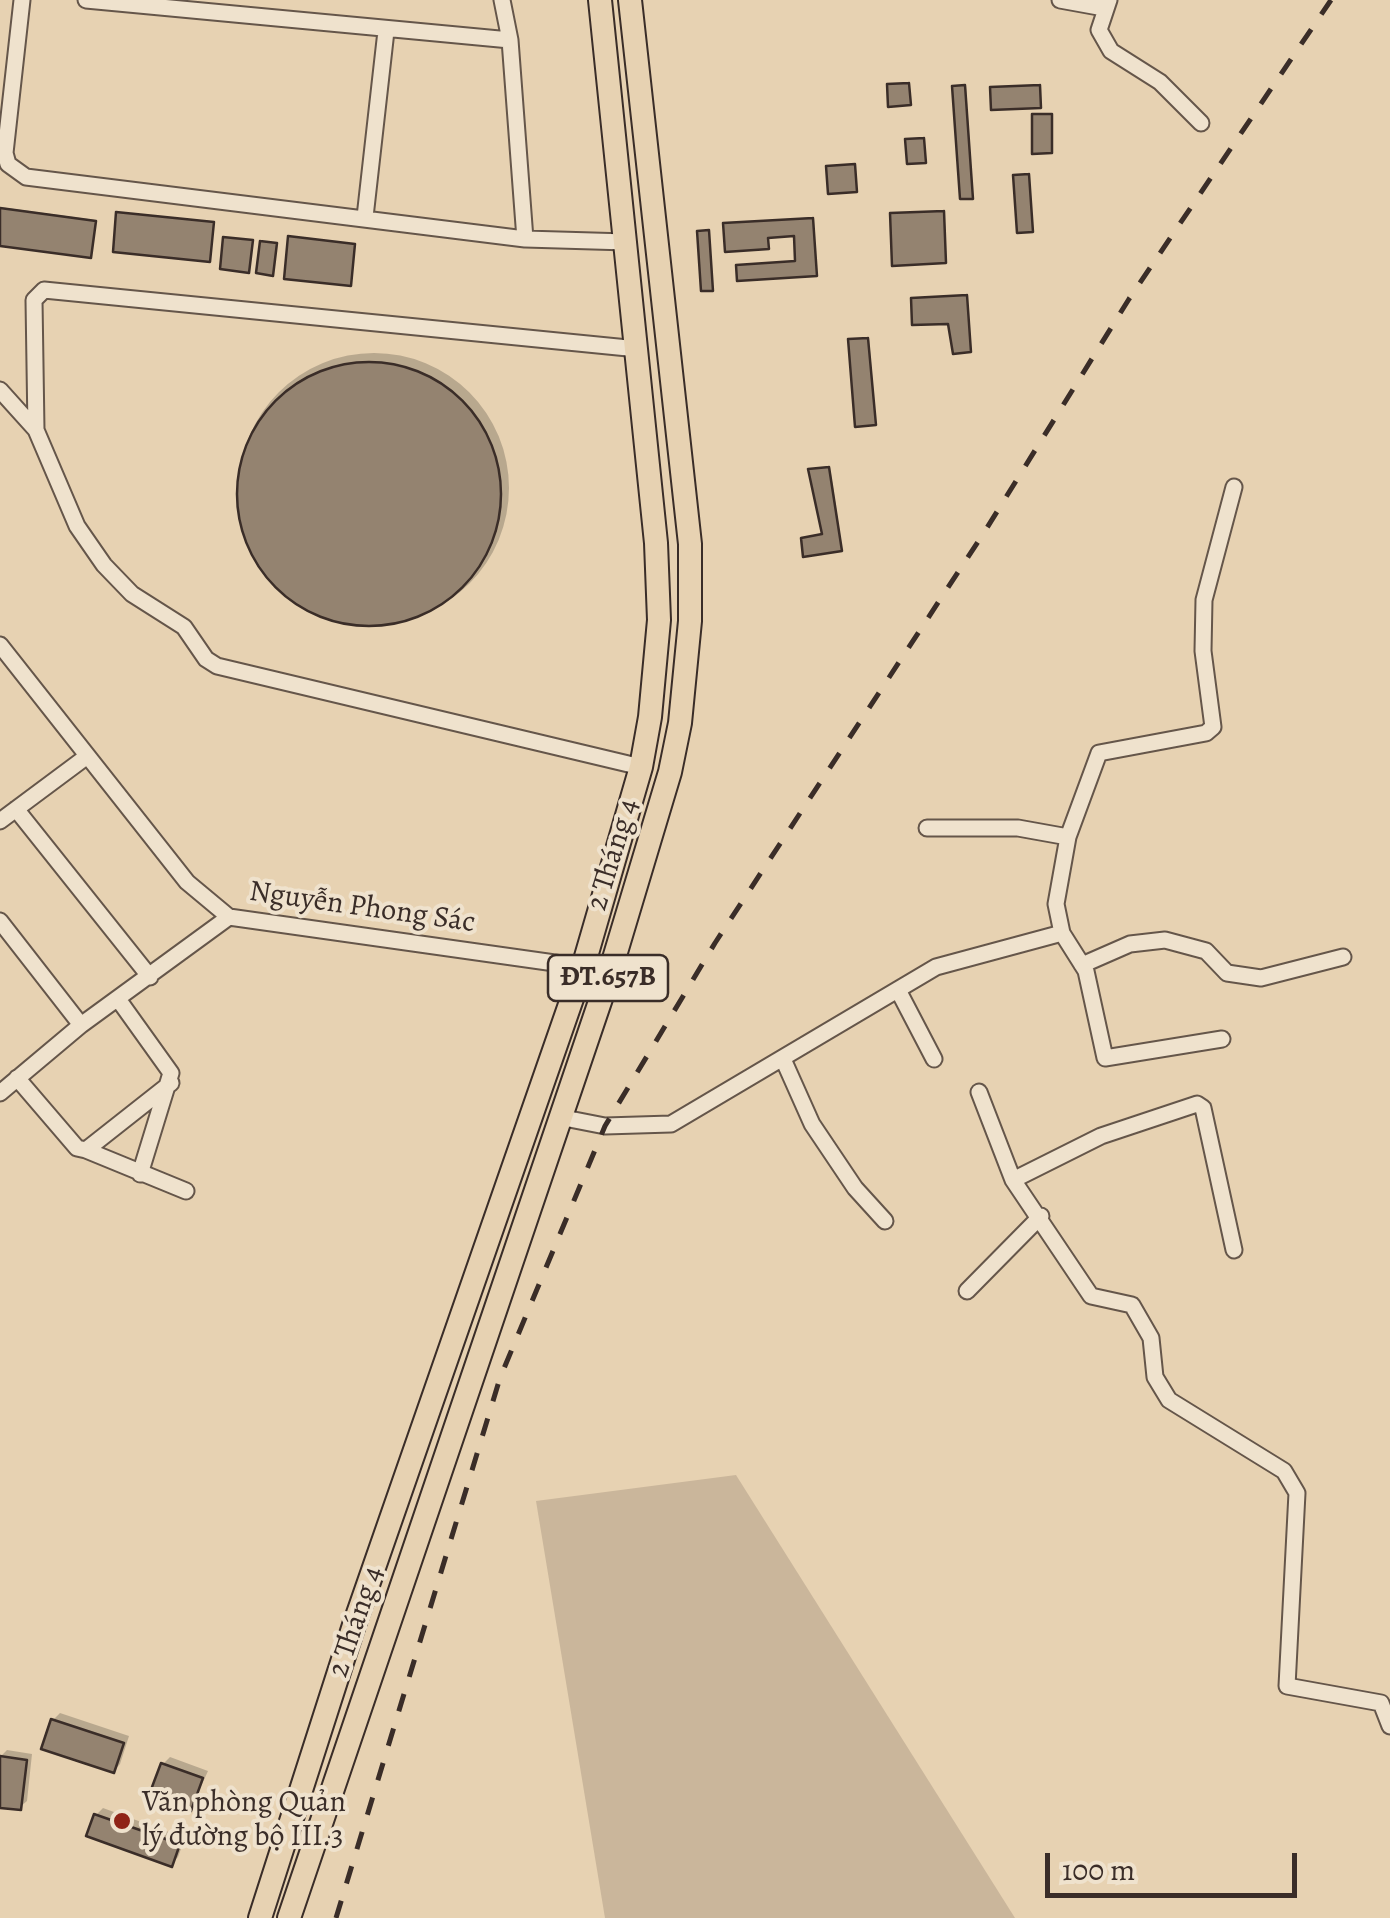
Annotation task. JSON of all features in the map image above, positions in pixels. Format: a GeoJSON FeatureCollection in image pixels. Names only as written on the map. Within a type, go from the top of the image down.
{"type":"FeatureCollection","features":[{"type":"Feature","properties":{"kind":"main road","name":"2 Tháng 4"},"geometry":{"type":"LineString","coordinates":[[260,1918],[354,1626],[583,967],[641,766],[656,653],[656,543],[600,0]]}},
{"type":"Feature","properties":{"kind":"main road","name":"2 Tháng 4"},"geometry":{"type":"LineString","coordinates":[[290,1918],[610,972],[670,772],[690,621],[690,544],[630,0]]}},
{"type":"Feature","properties":{"kind":"main road"},"geometry":{"type":"LineString","coordinates":[[656,543],[690,544]]}},
{"type":"Feature","properties":{"kind":"main road"},"geometry":{"type":"LineString","coordinates":[[641,766],[670,772]]}},
{"type":"Feature","properties":{"kind":"main road"},"geometry":{"type":"LineString","coordinates":[[583,967],[610,972]]}},
{"type":"Feature","properties":{"kind":"main road"},"geometry":{"type":"LineString","coordinates":[[430,1406],[458,1416]]}},
{"type":"Feature","properties":{"kind":"main road"},"geometry":{"type":"LineString","coordinates":[[354,1626],[384,1636]]}},
{"type":"Feature","properties":{"kind":"street"},"geometry":{"type":"LineString","coordinates":[[22,0],[5,153],[16,172],[525,239],[627,242]]}},
{"type":"Feature","properties":{"kind":"street"},"geometry":{"type":"LineString","coordinates":[[86,0],[386,32],[510,40]]}},
{"type":"Feature","properties":{"kind":"street"},"geometry":{"type":"LineString","coordinates":[[502,0],[510,40],[525,239]]}},
{"type":"Feature","properties":{"kind":"street"},"geometry":{"type":"LineString","coordinates":[[1060,0],[1106,4],[1099,30],[1111,51],[1160,82],[1201,122]]}},
{"type":"Feature","properties":{"kind":"street"},"geometry":{"type":"LineString","coordinates":[[365,217],[386,32]]}},
{"type":"Feature","properties":{"kind":"street"},"geometry":{"type":"LineString","coordinates":[[36,430],[34,300],[44,290],[638,349]]}},
{"type":"Feature","properties":{"kind":"street"},"geometry":{"type":"LineString","coordinates":[[0,390],[36,430],[90,546],[132,594],[184,627],[206,659],[217,666],[641,766]]}},
{"type":"Feature","properties":{"kind":"street"},"geometry":{"type":"LineString","coordinates":[[1222,1039],[1105,1058],[1091,986],[1062,933],[1056,904],[1068,837],[1100,753],[1206,733],[1212,728],[1203,651],[1204,600],[1234,487]]}},
{"type":"Feature","properties":{"kind":"street","name":"Nguyễn Phong Sác"},"geometry":{"type":"LineString","coordinates":[[0,644],[187,882],[229,917],[583,967]]}},
{"type":"Feature","properties":{"kind":"street"},"geometry":{"type":"LineString","coordinates":[[0,821],[86,757]]}},
{"type":"Feature","properties":{"kind":"street"},"geometry":{"type":"LineString","coordinates":[[16,809],[150,976]]}},
{"type":"Feature","properties":{"kind":"street"},"geometry":{"type":"LineString","coordinates":[[927,828],[1018,828],[1068,837]]}},
{"type":"Feature","properties":{"kind":"street"},"geometry":{"type":"LineString","coordinates":[[0,1093],[81,1025],[229,917]]}},
{"type":"Feature","properties":{"kind":"street"},"geometry":{"type":"LineString","coordinates":[[0,921],[81,1025]]}},
{"type":"Feature","properties":{"kind":"street"},"geometry":{"type":"LineString","coordinates":[[559,1117],[606,1126],[662,1126],[936,967],[1062,933]]}},
{"type":"Feature","properties":{"kind":"street"},"geometry":{"type":"LineString","coordinates":[[1082,965],[1130,944],[1165,940],[1206,951],[1227,973],[1260,978],[1343,956]]}},
{"type":"Feature","properties":{"kind":"street"},"geometry":{"type":"LineString","coordinates":[[898,990],[934,1059]]}},
{"type":"Feature","properties":{"kind":"street"},"geometry":{"type":"LineString","coordinates":[[118,999],[167,1063],[171,1083],[140,1174]]}},
{"type":"Feature","properties":{"kind":"street"},"geometry":{"type":"LineString","coordinates":[[782,1059],[812,1124],[855,1188],[885,1221]]}},
{"type":"Feature","properties":{"kind":"street"},"geometry":{"type":"LineString","coordinates":[[17,1078],[77,1148],[186,1191]]}},
{"type":"Feature","properties":{"kind":"street"},"geometry":{"type":"LineString","coordinates":[[86,1150],[171,1083]]}},
{"type":"Feature","properties":{"kind":"street"},"geometry":{"type":"LineString","coordinates":[[979,1092],[1014,1180],[1091,1296],[1132,1306],[1151,1338],[1155,1377],[1168,1400],[1284,1470],[1297,1493],[1287,1686],[1382,1703],[1390,1726]]}},
{"type":"Feature","properties":{"kind":"street"},"geometry":{"type":"LineString","coordinates":[[1014,1180],[1101,1136],[1200,1105],[1234,1250]]}},
{"type":"Feature","properties":{"kind":"street"},"geometry":{"type":"LineString","coordinates":[[967,1290],[1041,1216]]}},
{"type":"Feature","properties":{"kind":"shaded area"},"geometry":{"type":"Polygon","coordinates":[[[736,1475],[1015,1918],[605,1918],[536,1501],[736,1475]]]}},
{"type":"Feature","properties":{"kind":"building"},"geometry":{"type":"Polygon","coordinates":[[[909,83],[911,105],[888,107],[887,84],[909,83]]]}},
{"type":"Feature","properties":{"kind":"building"},"geometry":{"type":"Polygon","coordinates":[[[965,85],[973,199],[960,199],[952,86],[965,85]]]}},
{"type":"Feature","properties":{"kind":"building"},"geometry":{"type":"Polygon","coordinates":[[[1040,85],[1041,108],[991,110],[990,87],[1040,85]]]}},
{"type":"Feature","properties":{"kind":"building"},"geometry":{"type":"Polygon","coordinates":[[[1032,114],[1052,114],[1052,153],[1032,154],[1032,114]]]}},
{"type":"Feature","properties":{"kind":"building"},"geometry":{"type":"Polygon","coordinates":[[[924,138],[926,163],[907,164],[905,139],[924,138]]]}},
{"type":"Feature","properties":{"kind":"building"},"geometry":{"type":"Polygon","coordinates":[[[855,164],[857,192],[828,194],[826,166],[855,164]]]}},
{"type":"Feature","properties":{"kind":"building"},"geometry":{"type":"Polygon","coordinates":[[[1029,174],[1033,232],[1017,233],[1013,175],[1029,174]]]}},
{"type":"Feature","properties":{"kind":"building"},"geometry":{"type":"Polygon","coordinates":[[[0,208],[96,221],[91,258],[0,246],[0,208]]]}},
{"type":"Feature","properties":{"kind":"building"},"geometry":{"type":"Polygon","coordinates":[[[944,211],[946,263],[892,266],[890,213],[944,211]]]}},
{"type":"Feature","properties":{"kind":"building"},"geometry":{"type":"Polygon","coordinates":[[[116,212],[214,222],[210,262],[113,252],[116,212]]]}},
{"type":"Feature","properties":{"kind":"building"},"geometry":{"type":"Polygon","coordinates":[[[813,218],[817,276],[737,281],[736,265],[795,261],[794,236],[768,238],[769,249],[725,252],[723,223],[813,218]]]}},
{"type":"Feature","properties":{"kind":"building"},"geometry":{"type":"Polygon","coordinates":[[[709,230],[713,291],[701,291],[697,231],[709,230]]]}},
{"type":"Feature","properties":{"kind":"building"},"geometry":{"type":"Polygon","coordinates":[[[288,236],[355,244],[351,286],[284,279],[288,236]]]}},
{"type":"Feature","properties":{"kind":"building"},"geometry":{"type":"Polygon","coordinates":[[[223,237],[253,240],[249,273],[220,269],[223,237]]]}},
{"type":"Feature","properties":{"kind":"building"},"geometry":{"type":"Polygon","coordinates":[[[260,241],[277,243],[273,276],[256,273],[260,241]]]}},
{"type":"Feature","properties":{"kind":"building"},"geometry":{"type":"Polygon","coordinates":[[[967,295],[971,352],[953,354],[948,324],[912,325],[911,298],[967,295]]]}},
{"type":"Feature","properties":{"kind":"building"},"geometry":{"type":"Polygon","coordinates":[[[868,338],[876,425],[855,427],[848,339],[868,338]]]}},
{"type":"Feature","properties":{"kind":"building"},"geometry":{"type":"Polygon","coordinates":[[[369,362],[395,364],[420,372],[462,401],[491,443],[499,468],[499,520],[491,545],[462,587],[420,616],[395,624],[369,626],[343,624],[318,616],[276,587],[247,545],[239,520],[237,494],[239,468],[247,443],[276,401],[318,372],[343,364],[369,362]]]}},
{"type":"Feature","properties":{"kind":"building"},"geometry":{"type":"Polygon","coordinates":[[[829,467],[842,551],[803,557],[801,538],[822,534],[808,469],[829,467]]]}},
{"type":"Feature","properties":{"kind":"building"},"geometry":{"type":"Polygon","coordinates":[[[51,1719],[124,1743],[114,1773],[41,1749],[51,1719]]]}},
{"type":"Feature","properties":{"kind":"building"},"geometry":{"type":"Polygon","coordinates":[[[0,1756],[27,1760],[21,1810],[0,1808],[0,1756]]]}},
{"type":"Feature","properties":{"kind":"building"},"geometry":{"type":"Polygon","coordinates":[[[161,1763],[203,1778],[191,1811],[149,1795],[161,1763]]]}},
{"type":"Feature","properties":{"kind":"building"},"geometry":{"type":"Polygon","coordinates":[[[94,1814],[180,1844],[172,1867],[86,1836],[94,1814]]]}},
{"type":"Feature","properties":{"kind":"railway"},"geometry":{"type":"LineString","coordinates":[[336,1918],[500,1378],[605,1126],[715,943],[985,531],[1129,299],[1331,0]]}},
{"type":"Feature","properties":{"kind":"place","name":"Văn phòng Quản lý đường bộ III.3"},"geometry":{"type":"Point","coordinates":[122,1821]}}]}
